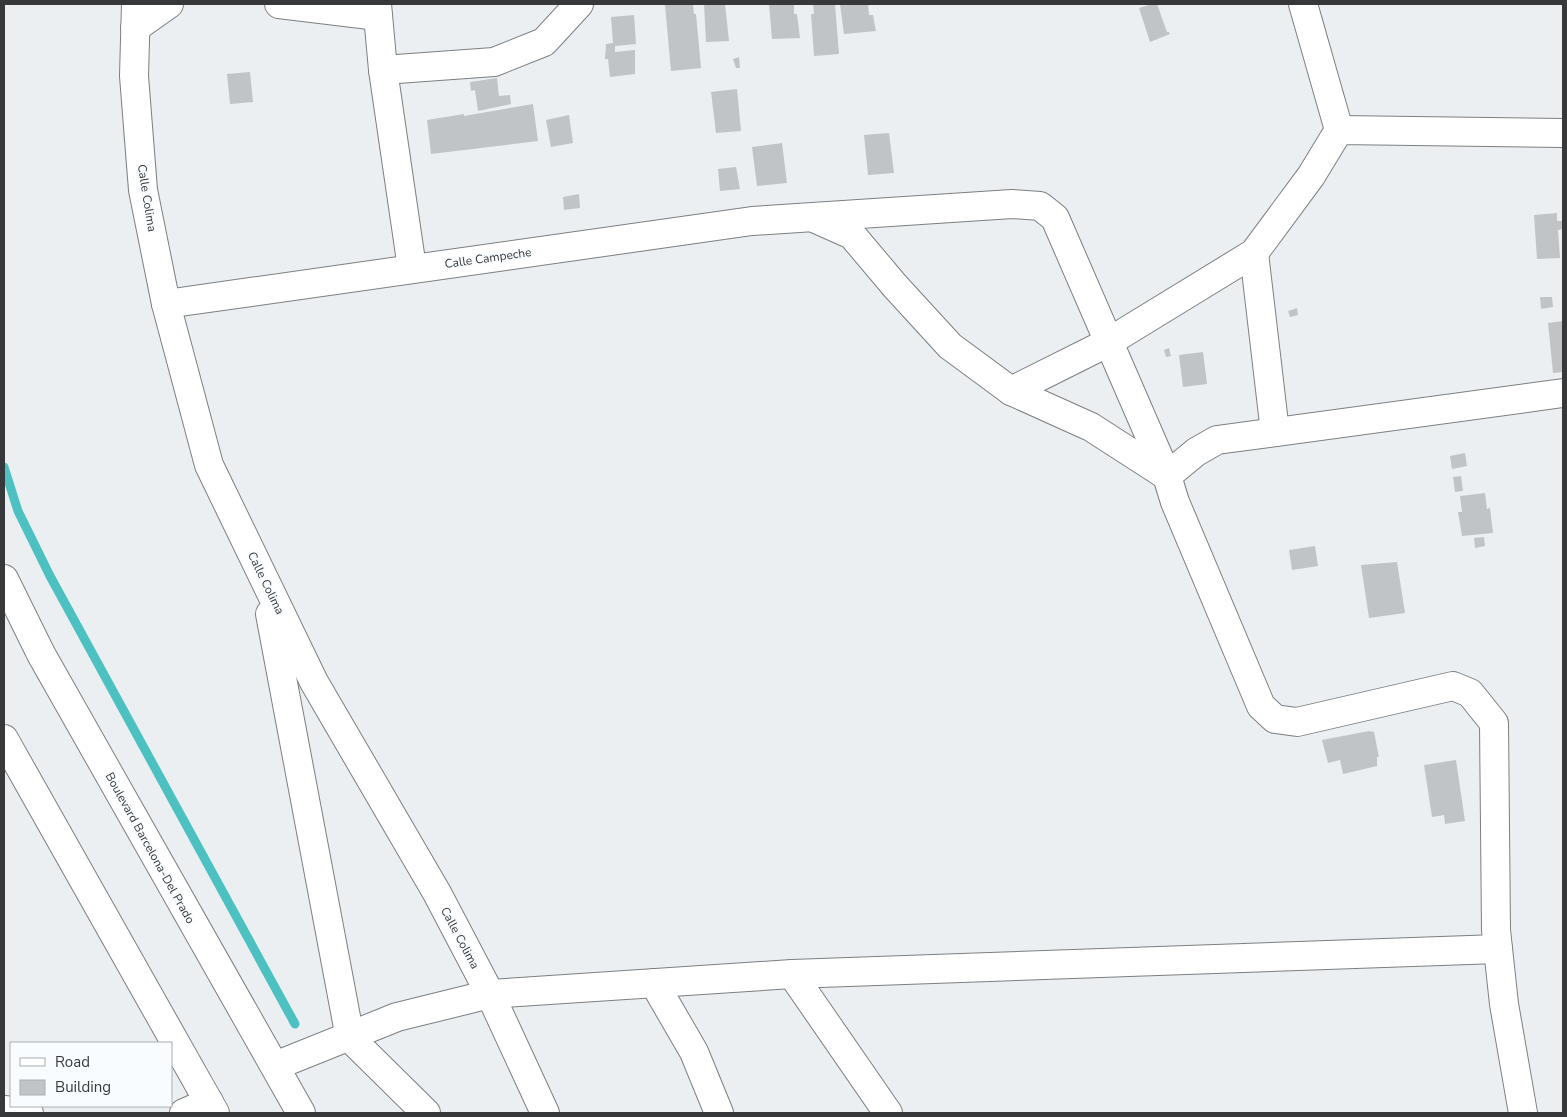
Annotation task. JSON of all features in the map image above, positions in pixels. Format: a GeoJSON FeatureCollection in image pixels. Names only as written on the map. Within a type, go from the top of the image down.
{"type":"FeatureCollection","features":[{"type":"Feature","properties":{"kind":"street"},"geometry":{"type":"LineString","coordinates":[[136,16],[170,4]]}},
{"type":"Feature","properties":{"kind":"street"},"geometry":{"type":"LineString","coordinates":[[279,4],[378,10],[383,70],[412,268]]}},
{"type":"Feature","properties":{"kind":"street"},"geometry":{"type":"LineString","coordinates":[[383,70],[494,62],[544,42],[579,4]]}},
{"type":"Feature","properties":{"kind":"street"},"geometry":{"type":"LineString","coordinates":[[1011,391],[1107,343],[1254,253],[1311,176],[1339,130],[1303,4]]}},
{"type":"Feature","properties":{"kind":"street","name":"Calle Colima"},"geometry":{"type":"LineString","coordinates":[[136,16],[134,76],[144,190],[166,304],[209,465],[314,682],[437,893],[490,994],[545,1113]]}},
{"type":"Feature","properties":{"kind":"street"},"geometry":{"type":"LineString","coordinates":[[1339,130],[1563,133]]}},
{"type":"Feature","properties":{"kind":"street","name":"Calle Campeche"},"geometry":{"type":"LineString","coordinates":[[166,304],[742,222],[1012,204],[1040,206],[1056,218],[1261,706],[1275,719],[1296,722],[1453,686],[1470,693],[1482,704],[1494,723],[1498,949],[1504,1004],[1523,1113]]}},
{"type":"Feature","properties":{"kind":"street"},"geometry":{"type":"LineString","coordinates":[[811,217],[852,235],[895,286],[950,346],[1011,391],[1091,427],[1166,476],[1196,452],[1217,440],[1563,393]]}},
{"type":"Feature","properties":{"kind":"street"},"geometry":{"type":"LineString","coordinates":[[1254,253],[1274,432]]}},
{"type":"Feature","properties":{"kind":"street"},"geometry":{"type":"LineString","coordinates":[[264,578],[350,1038],[426,1113]]}},
{"type":"Feature","properties":{"kind":"street","name":"Boulevard Barcelona-Del Prado"},"geometry":{"type":"LineString","coordinates":[[4,579],[64,696],[301,1113]]}},
{"type":"Feature","properties":{"kind":"street"},"geometry":{"type":"LineString","coordinates":[[4,739],[212,1108],[184,1113]]}},
{"type":"Feature","properties":{"kind":"street"},"geometry":{"type":"LineString","coordinates":[[275,1066],[350,1038],[397,1017],[490,994],[792,974],[1498,949]]}},
{"type":"Feature","properties":{"kind":"street"},"geometry":{"type":"LineString","coordinates":[[792,974],[888,1113]]}},
{"type":"Feature","properties":{"kind":"street"},"geometry":{"type":"LineString","coordinates":[[654,983],[694,1052],[718,1113]]}},
{"type":"Feature","properties":{"kind":"street"},"geometry":{"type":"LineString","coordinates":[[4,1110],[29,1113]]}},
{"type":"Feature","properties":{"kind":"building"},"geometry":{"type":"Polygon","coordinates":[[[693,4],[694,14],[696,14],[701,68],[671,71],[665,5],[693,4]]]}},
{"type":"Feature","properties":{"kind":"building"},"geometry":{"type":"Polygon","coordinates":[[[704,4],[725,4],[729,41],[706,42],[704,4]]]}},
{"type":"Feature","properties":{"kind":"building"},"geometry":{"type":"Polygon","coordinates":[[[769,4],[794,4],[794,14],[797,14],[800,38],[772,39],[769,4]]]}},
{"type":"Feature","properties":{"kind":"building"},"geometry":{"type":"Polygon","coordinates":[[[813,4],[835,4],[839,54],[814,56],[811,14],[814,14],[813,4]]]}},
{"type":"Feature","properties":{"kind":"building"},"geometry":{"type":"Polygon","coordinates":[[[840,4],[868,4],[869,15],[873,15],[876,31],[844,34],[840,4]]]}},
{"type":"Feature","properties":{"kind":"building"},"geometry":{"type":"Polygon","coordinates":[[[1157,4],[1167,32],[1170,34],[1150,42],[1139,8],[1157,4]]]}},
{"type":"Feature","properties":{"kind":"building"},"geometry":{"type":"Polygon","coordinates":[[[634,15],[636,44],[615,46],[615,52],[635,50],[635,74],[610,77],[608,59],[605,59],[606,44],[613,43],[611,17],[634,15]]]}},
{"type":"Feature","properties":{"kind":"building"},"geometry":{"type":"Polygon","coordinates":[[[739,57],[740,68],[736,68],[733,59],[739,57]]]}},
{"type":"Feature","properties":{"kind":"building"},"geometry":{"type":"Polygon","coordinates":[[[250,72],[253,102],[230,104],[227,74],[250,72]]]}},
{"type":"Feature","properties":{"kind":"building"},"geometry":{"type":"Polygon","coordinates":[[[497,78],[499,96],[510,95],[511,104],[478,111],[475,90],[471,91],[470,82],[497,78]]]}},
{"type":"Feature","properties":{"kind":"building"},"geometry":{"type":"Polygon","coordinates":[[[737,89],[741,131],[716,133],[711,92],[737,89]]]}},
{"type":"Feature","properties":{"kind":"building"},"geometry":{"type":"Polygon","coordinates":[[[533,104],[538,141],[431,154],[427,120],[464,114],[464,116],[533,104]]]}},
{"type":"Feature","properties":{"kind":"building"},"geometry":{"type":"Polygon","coordinates":[[[569,115],[573,143],[551,147],[546,120],[569,115]]]}},
{"type":"Feature","properties":{"kind":"building"},"geometry":{"type":"Polygon","coordinates":[[[889,133],[894,173],[868,175],[864,135],[889,133]]]}},
{"type":"Feature","properties":{"kind":"building"},"geometry":{"type":"Polygon","coordinates":[[[782,143],[787,183],[757,186],[752,147],[782,143]]]}},
{"type":"Feature","properties":{"kind":"building"},"geometry":{"type":"Polygon","coordinates":[[[736,167],[740,189],[720,191],[718,169],[736,167]]]}},
{"type":"Feature","properties":{"kind":"building"},"geometry":{"type":"Polygon","coordinates":[[[579,194],[580,208],[564,210],[563,197],[579,194]]]}},
{"type":"Feature","properties":{"kind":"building"},"geometry":{"type":"Polygon","coordinates":[[[1557,213],[1557,221],[1563,221],[1563,229],[1558,230],[1560,258],[1537,259],[1534,215],[1557,213]]]}},
{"type":"Feature","properties":{"kind":"building"},"geometry":{"type":"Polygon","coordinates":[[[1540,297],[1552,297],[1553,307],[1541,309],[1540,297]]]}},
{"type":"Feature","properties":{"kind":"building"},"geometry":{"type":"Polygon","coordinates":[[[1297,308],[1298,315],[1290,317],[1288,311],[1297,308]]]}},
{"type":"Feature","properties":{"kind":"building"},"geometry":{"type":"Polygon","coordinates":[[[1563,321],[1563,372],[1553,373],[1548,323],[1563,321]]]}},
{"type":"Feature","properties":{"kind":"building"},"geometry":{"type":"Polygon","coordinates":[[[1169,348],[1171,356],[1166,357],[1164,350],[1169,348]]]}},
{"type":"Feature","properties":{"kind":"building"},"geometry":{"type":"Polygon","coordinates":[[[1203,352],[1207,384],[1183,387],[1179,355],[1203,352]]]}},
{"type":"Feature","properties":{"kind":"building"},"geometry":{"type":"Polygon","coordinates":[[[1465,453],[1467,466],[1452,469],[1450,456],[1465,453]]]}},
{"type":"Feature","properties":{"kind":"building"},"geometry":{"type":"Polygon","coordinates":[[[1461,476],[1463,491],[1455,492],[1453,477],[1461,476]]]}},
{"type":"Feature","properties":{"kind":"building"},"geometry":{"type":"Polygon","coordinates":[[[1485,493],[1487,509],[1490,508],[1493,533],[1462,536],[1458,512],[1462,512],[1460,496],[1485,493]]]}},
{"type":"Feature","properties":{"kind":"building"},"geometry":{"type":"Polygon","coordinates":[[[1484,537],[1485,546],[1475,548],[1474,538],[1484,537]]]}},
{"type":"Feature","properties":{"kind":"building"},"geometry":{"type":"Polygon","coordinates":[[[1315,546],[1318,566],[1292,570],[1289,550],[1315,546]]]}},
{"type":"Feature","properties":{"kind":"building"},"geometry":{"type":"Polygon","coordinates":[[[1397,562],[1405,613],[1369,618],[1361,565],[1397,562]]]}},
{"type":"Feature","properties":{"kind":"building"},"geometry":{"type":"Polygon","coordinates":[[[1369,731],[1374,732],[1379,757],[1377,757],[1377,766],[1343,774],[1340,760],[1328,763],[1322,740],[1369,731]]]}},
{"type":"Feature","properties":{"kind":"building"},"geometry":{"type":"Polygon","coordinates":[[[1456,760],[1465,821],[1445,824],[1444,815],[1432,817],[1424,765],[1456,760]]]}},
{"type":"Feature","properties":{"kind":"waterway"},"geometry":{"type":"LineString","coordinates":[[4,467],[18,511],[50,576],[295,1024]]}}]}
